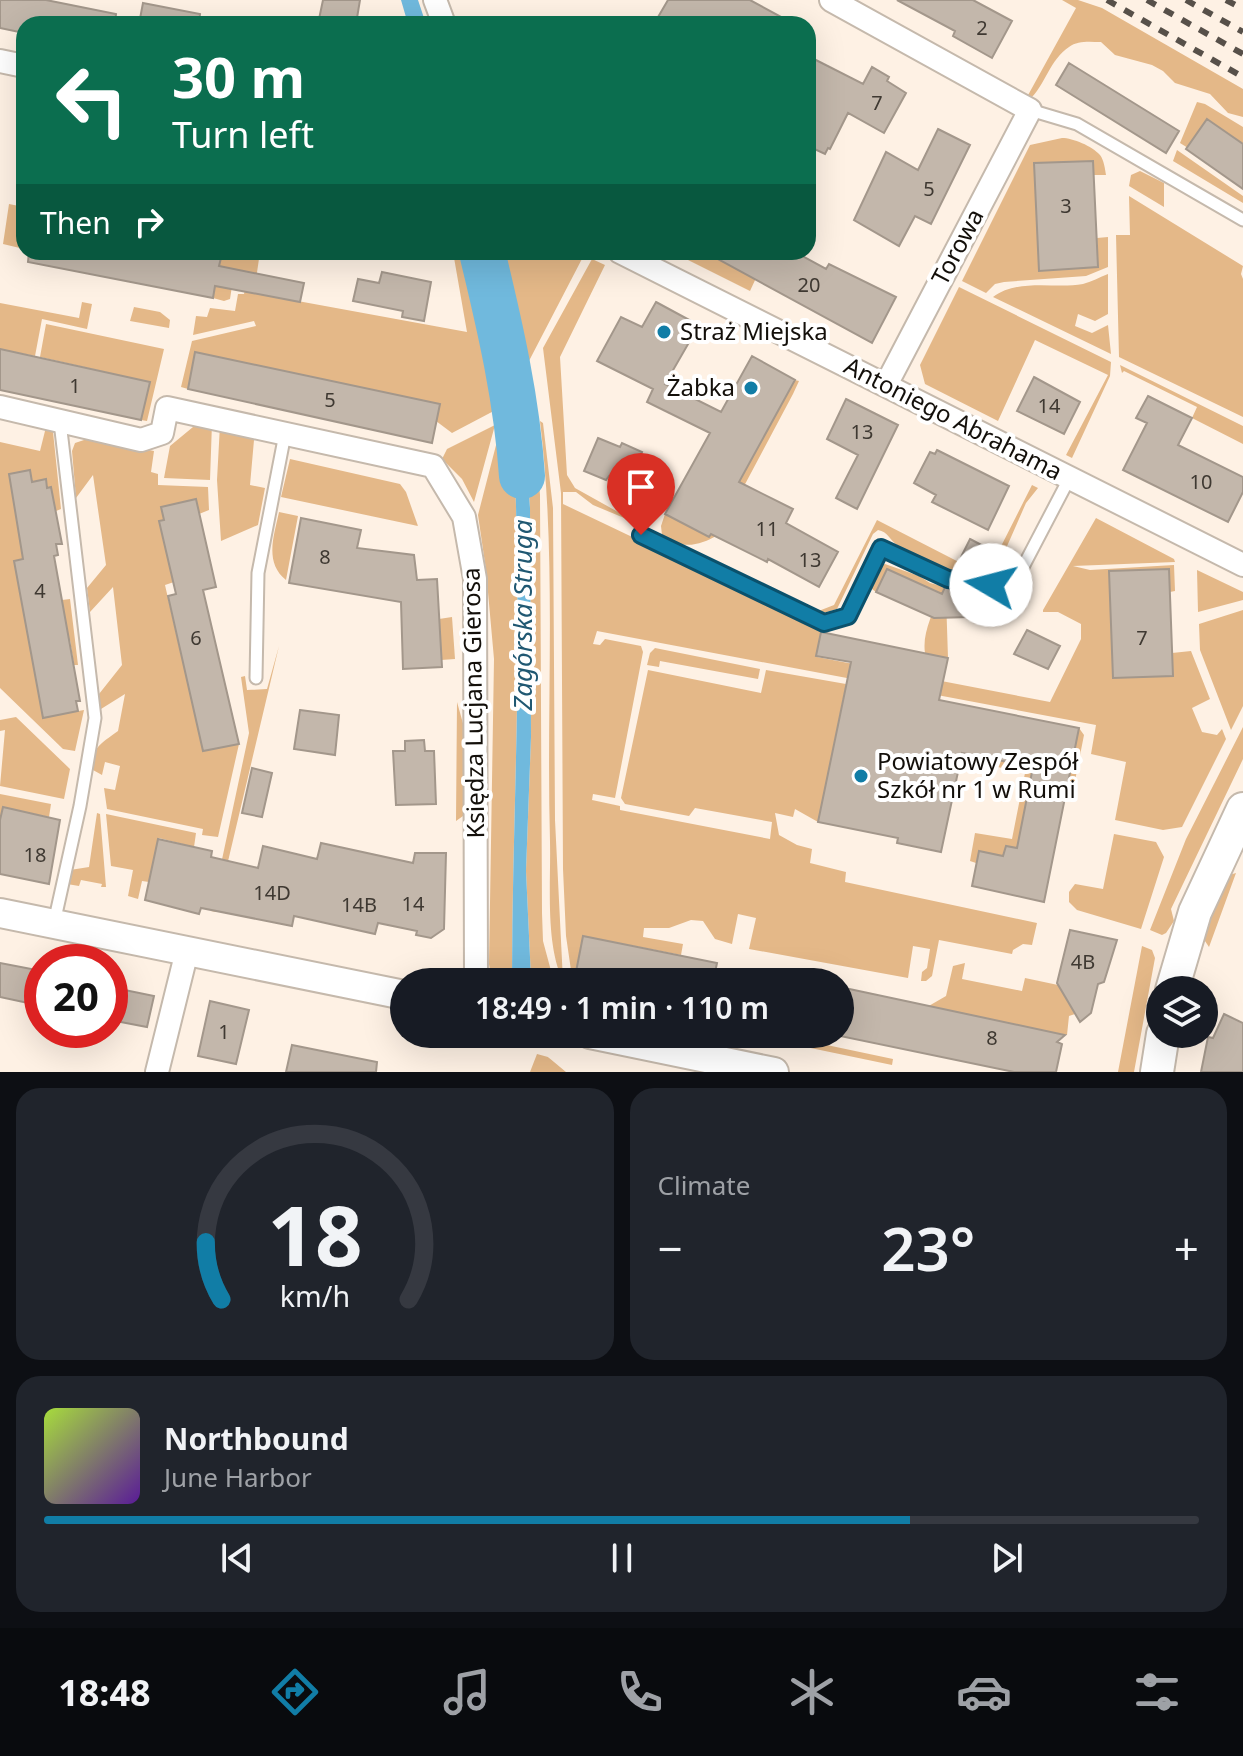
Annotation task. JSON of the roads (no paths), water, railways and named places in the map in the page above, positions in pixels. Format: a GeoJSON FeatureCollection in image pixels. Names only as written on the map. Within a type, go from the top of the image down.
{"type":"FeatureCollection","features":[{"type":"Feature","properties":{"kind":"main road"},"geometry":{"type":"LineString","coordinates":[[1176,976],[1195,912],[1243,809]]}},
{"type":"Feature","properties":{"kind":"main road"},"geometry":{"type":"LineString","coordinates":[[1157,1072],[1161,1048]]}},
{"type":"Feature","properties":{"kind":"street"},"geometry":{"type":"LineString","coordinates":[[831,0],[1030,110]]}},
{"type":"Feature","properties":{"kind":"street","name":"Torowa"},"geometry":{"type":"LineString","coordinates":[[886,385],[1030,110]]}},
{"type":"Feature","properties":{"kind":"street","name":"Antoniego Abrahama"},"geometry":{"type":"LineString","coordinates":[[636,260],[1243,565]]}},
{"type":"Feature","properties":{"kind":"street","name":"Księdza Lucjana Gierosa"},"geometry":{"type":"LineString","coordinates":[[0,407],[141,440],[162,433],[167,408],[433,466],[464,517],[475,579],[476,968]]}},
{"type":"Feature","properties":{"kind":"street"},"geometry":{"type":"LineString","coordinates":[[0,913],[390,992]]}},
{"type":"Feature","properties":{"kind":"street"},"geometry":{"type":"LineString","coordinates":[[157,1072],[187,951]]}},
{"type":"Feature","properties":{"kind":"street"},"geometry":{"type":"LineString","coordinates":[[658,1048],[774,1072]]}},
{"type":"Feature","properties":{"kind":"lane"},"geometry":{"type":"LineString","coordinates":[[1030,110],[1077,124],[1243,220]]}},
{"type":"Feature","properties":{"kind":"lane"},"geometry":{"type":"LineString","coordinates":[[54,924],[80,806],[95,718],[60,422]]}},
{"type":"Feature","properties":{"kind":"lane"},"geometry":{"type":"LineString","coordinates":[[256,678],[258,573],[285,434]]}},
{"type":"Feature","properties":{"kind":"lane"},"geometry":{"type":"LineString","coordinates":[[641,535],[824,623],[848,616],[881,548],[948,579],[1012,588],[1070,477]]}},
{"type":"Feature","properties":{"kind":"water"},"geometry":{"type":"Polygon","coordinates":[[[401,0],[418,0],[423,16],[406,16],[401,0]]]}},
{"type":"Feature","properties":{"kind":"water"},"geometry":{"type":"Polygon","coordinates":[[[478,260],[490,260],[520,400],[507,404],[500,370],[499,341],[478,260]]]}},
{"type":"Feature","properties":{"kind":"water"},"geometry":{"type":"Polygon","coordinates":[[[523,414],[530,508],[531,737],[526,871],[530,968],[512,968],[518,620],[516,493],[509,417],[523,414]]]}},
{"type":"Feature","properties":{"kind":"waterway","name":"Zagórska Struga"},"geometry":{"type":"LineString","coordinates":[[484,260],[512,391],[522,476]]}},
{"type":"Feature","properties":{"kind":"railway"},"geometry":{"type":"LineString","coordinates":[[1107,0],[1243,77]]}},
{"type":"Feature","properties":{"kind":"railway"},"geometry":{"type":"LineString","coordinates":[[1147,0],[1243,54]]}},
{"type":"Feature","properties":{"kind":"railway"},"geometry":{"type":"LineString","coordinates":[[1186,0],[1243,32]]}},
{"type":"Feature","properties":{"kind":"railway"},"geometry":{"type":"LineString","coordinates":[[1226,0],[1243,9]]}},
{"type":"Feature","properties":{"kind":"place","name":"Straż Miejska"},"geometry":{"type":"Point","coordinates":[664,332]}},
{"type":"Feature","properties":{"kind":"place","name":"Żabka"},"geometry":{"type":"Point","coordinates":[751,388]}},
{"type":"Feature","properties":{"kind":"place","name":"Powiatowy Zespół Szkół nr 1 w Rumi"},"geometry":{"type":"Point","coordinates":[861,776]}}]}
